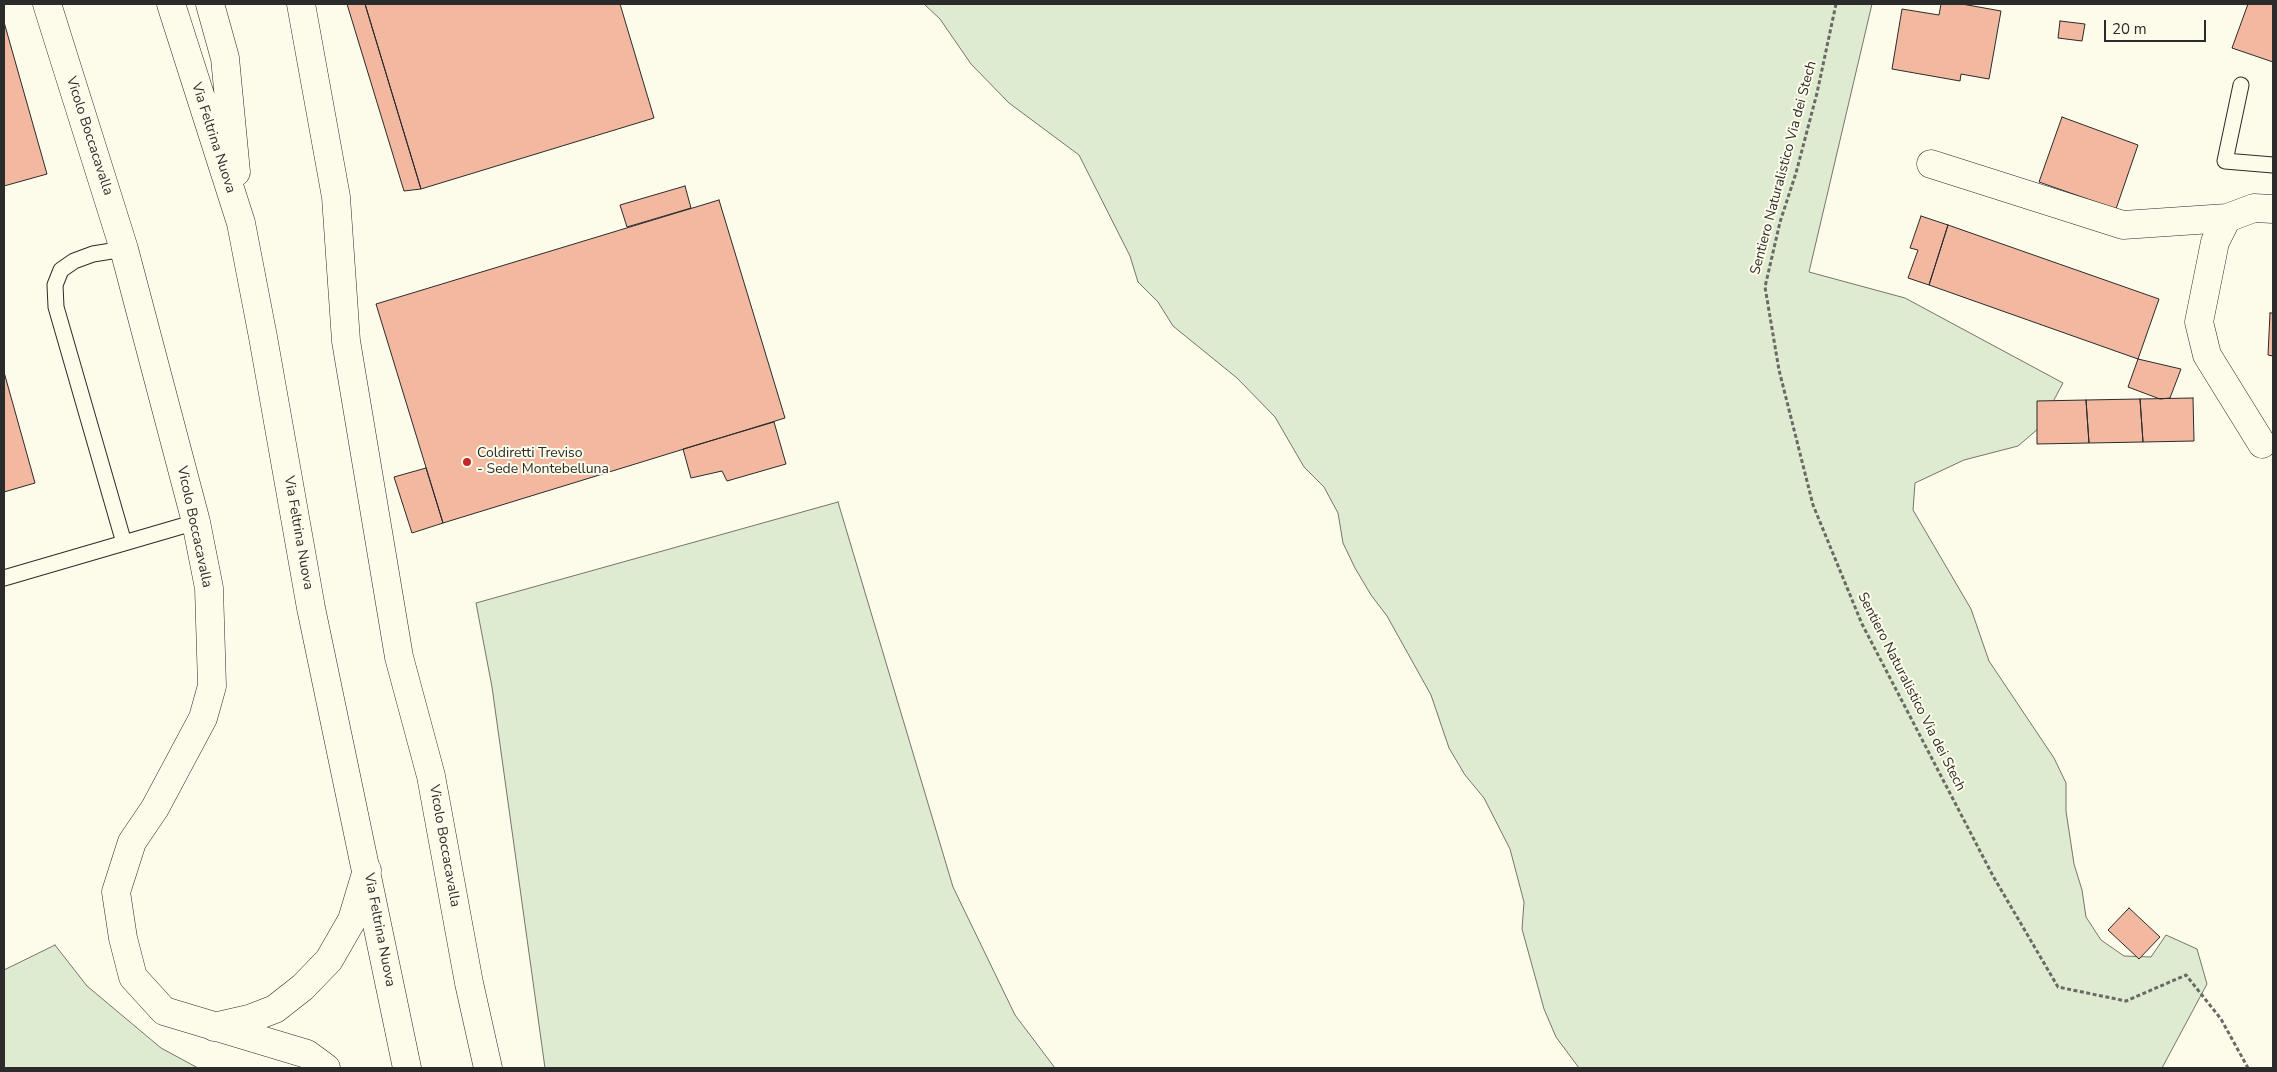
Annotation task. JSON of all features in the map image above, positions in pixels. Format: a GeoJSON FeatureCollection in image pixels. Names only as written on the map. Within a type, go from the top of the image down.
{"type":"FeatureCollection","features":[{"type":"Feature","properties":{"kind":"street","name":"Vicolo Boccacavalla"},"geometry":{"type":"LineString","coordinates":[[47,4],[124,249],[196,522],[209,588],[212,686],[204,718],[155,808],[132,842],[116,892],[123,938],[133,977],[164,1011],[308,1054],[326,1068]]}},
{"type":"Feature","properties":{"kind":"street","name":"Via Feltrina Nuova"},"geometry":{"type":"LineString","coordinates":[[171,4],[240,223],[311,608],[367,870],[406,1068]]}},
{"type":"Feature","properties":{"kind":"street"},"geometry":{"type":"LineString","coordinates":[[210,4],[225,58],[240,223]]}},
{"type":"Feature","properties":{"kind":"street","name":"Vicolo Boccacavalla"},"geometry":{"type":"LineString","coordinates":[[300,4],[336,197],[346,341],[399,657],[432,776],[469,983],[488,1068]]}},
{"type":"Feature","properties":{"kind":"street"},"geometry":{"type":"LineString","coordinates":[[1931,164],[2123,225],[2227,218],[2254,208],[2273,209]]}},
{"type":"Feature","properties":{"kind":"street"},"geometry":{"type":"LineString","coordinates":[[2227,218],[2215,242],[2199,322],[2207,355],[2262,444]]}},
{"type":"Feature","properties":{"kind":"street"},"geometry":{"type":"LineString","coordinates":[[213,1027],[248,1019],[275,1009],[302,987],[329,960],[352,920],[367,870]]}},
{"type":"Feature","properties":{"kind":"lane"},"geometry":{"type":"LineString","coordinates":[[2241,85],[2225,161],[2273,165]]}},
{"type":"Feature","properties":{"kind":"lane"},"geometry":{"type":"LineString","coordinates":[[124,249],[93,254],[74,261],[61,270],[55,285],[56,307],[124,543]]}},
{"type":"Feature","properties":{"kind":"lane"},"geometry":{"type":"LineString","coordinates":[[4,578],[196,522]]}},
{"type":"Feature","properties":{"kind":"path","name":"Sentiero Naturalistico Via dei Stech"},"geometry":{"type":"LineString","coordinates":[[1836,4],[1817,93],[1796,173],[1780,222],[1765,287],[1780,370],[1813,505],[1862,624],[1993,876],[2058,987],[2126,1001],[2186,975],[2221,1019],[2248,1068]]}},
{"type":"Feature","properties":{"kind":"green space"},"geometry":{"type":"Polygon","coordinates":[[[924,4],[1872,4],[1809,272],[1905,298],[2063,383],[2039,428],[2018,446],[1964,460],[1915,483],[1913,510],[1971,609],[1989,661],[2054,758],[2066,783],[2066,811],[2074,864],[2082,890],[2086,917],[2101,940],[2124,956],[2151,957],[2166,935],[2197,949],[2207,984],[2162,1068],[1579,1068],[1556,1037],[1544,1009],[1522,929],[1524,902],[1510,849],[1484,798],[1465,775],[1449,748],[1431,695],[1387,616],[1371,595],[1355,568],[1343,543],[1338,513],[1324,487],[1304,467],[1275,417],[1237,378],[1173,326],[1158,302],[1138,282],[1130,256],[1079,155],[1009,103],[971,64],[940,19],[924,4]]]}},
{"type":"Feature","properties":{"kind":"green space"},"geometry":{"type":"Polygon","coordinates":[[[838,502],[953,887],[1015,1015],[1055,1068],[545,1068],[492,687],[476,603],[838,502]]]}},
{"type":"Feature","properties":{"kind":"green space"},"geometry":{"type":"Polygon","coordinates":[[[55,945],[87,986],[161,1048],[198,1068],[4,1068],[4,970],[55,945]]]}},
{"type":"Feature","properties":{"kind":"building"},"geometry":{"type":"Polygon","coordinates":[[[347,4],[365,4],[421,189],[404,191],[347,4]]]}},
{"type":"Feature","properties":{"kind":"building"},"geometry":{"type":"Polygon","coordinates":[[[365,4],[620,4],[654,118],[421,189],[365,4]]]}},
{"type":"Feature","properties":{"kind":"building"},"geometry":{"type":"Polygon","coordinates":[[[1941,4],[1962,4],[2001,11],[1989,79],[1961,74],[1960,81],[1892,69],[1902,9],[1939,15],[1941,4]]]}},
{"type":"Feature","properties":{"kind":"building"},"geometry":{"type":"Polygon","coordinates":[[[2248,4],[2273,4],[2273,62],[2232,48],[2248,4]]]}},
{"type":"Feature","properties":{"kind":"building"},"geometry":{"type":"Polygon","coordinates":[[[2060,21],[2085,24],[2082,41],[2058,38],[2060,21]]]}},
{"type":"Feature","properties":{"kind":"building"},"geometry":{"type":"Polygon","coordinates":[[[4,22],[47,174],[4,186],[4,22]]]}},
{"type":"Feature","properties":{"kind":"building"},"geometry":{"type":"Polygon","coordinates":[[[2062,117],[2138,145],[2116,209],[2039,182],[2062,117]]]}},
{"type":"Feature","properties":{"kind":"building"},"geometry":{"type":"Polygon","coordinates":[[[685,186],[691,208],[627,227],[620,205],[685,186]]]}},
{"type":"Feature","properties":{"kind":"building"},"geometry":{"type":"Polygon","coordinates":[[[719,200],[785,418],[443,523],[376,304],[719,200]]]}},
{"type":"Feature","properties":{"kind":"building"},"geometry":{"type":"Polygon","coordinates":[[[1921,216],[1948,225],[1929,285],[1908,278],[1918,250],[1910,248],[1921,216]]]}},
{"type":"Feature","properties":{"kind":"building"},"geometry":{"type":"Polygon","coordinates":[[[1948,225],[2159,299],[2138,359],[1929,285],[1948,225]]]}},
{"type":"Feature","properties":{"kind":"building"},"geometry":{"type":"Polygon","coordinates":[[[2270,313],[2273,313],[2273,356],[2268,355],[2270,313]]]}},
{"type":"Feature","properties":{"kind":"building"},"geometry":{"type":"Polygon","coordinates":[[[2138,359],[2181,369],[2170,398],[2160,399],[2128,387],[2138,359]]]}},
{"type":"Feature","properties":{"kind":"building"},"geometry":{"type":"Polygon","coordinates":[[[4,372],[35,483],[4,492],[4,372]]]}},
{"type":"Feature","properties":{"kind":"building"},"geometry":{"type":"Polygon","coordinates":[[[2193,398],[2194,441],[2143,442],[2140,399],[2193,398]]]}},
{"type":"Feature","properties":{"kind":"building"},"geometry":{"type":"Polygon","coordinates":[[[2140,399],[2143,442],[2089,443],[2086,400],[2140,399]]]}},
{"type":"Feature","properties":{"kind":"building"},"geometry":{"type":"Polygon","coordinates":[[[2086,400],[2089,443],[2037,444],[2037,401],[2086,400]]]}},
{"type":"Feature","properties":{"kind":"building"},"geometry":{"type":"Polygon","coordinates":[[[774,422],[786,464],[727,481],[722,471],[691,478],[683,449],[774,422]]]}},
{"type":"Feature","properties":{"kind":"building"},"geometry":{"type":"Polygon","coordinates":[[[426,468],[443,523],[412,533],[394,477],[426,468]]]}},
{"type":"Feature","properties":{"kind":"building"},"geometry":{"type":"Polygon","coordinates":[[[2129,908],[2160,937],[2139,959],[2108,930],[2129,908]]]}},
{"type":"Feature","properties":{"kind":"place","name":"Coldiretti Treviso - Sede Montebelluna"},"geometry":{"type":"Point","coordinates":[467,462]}}]}
